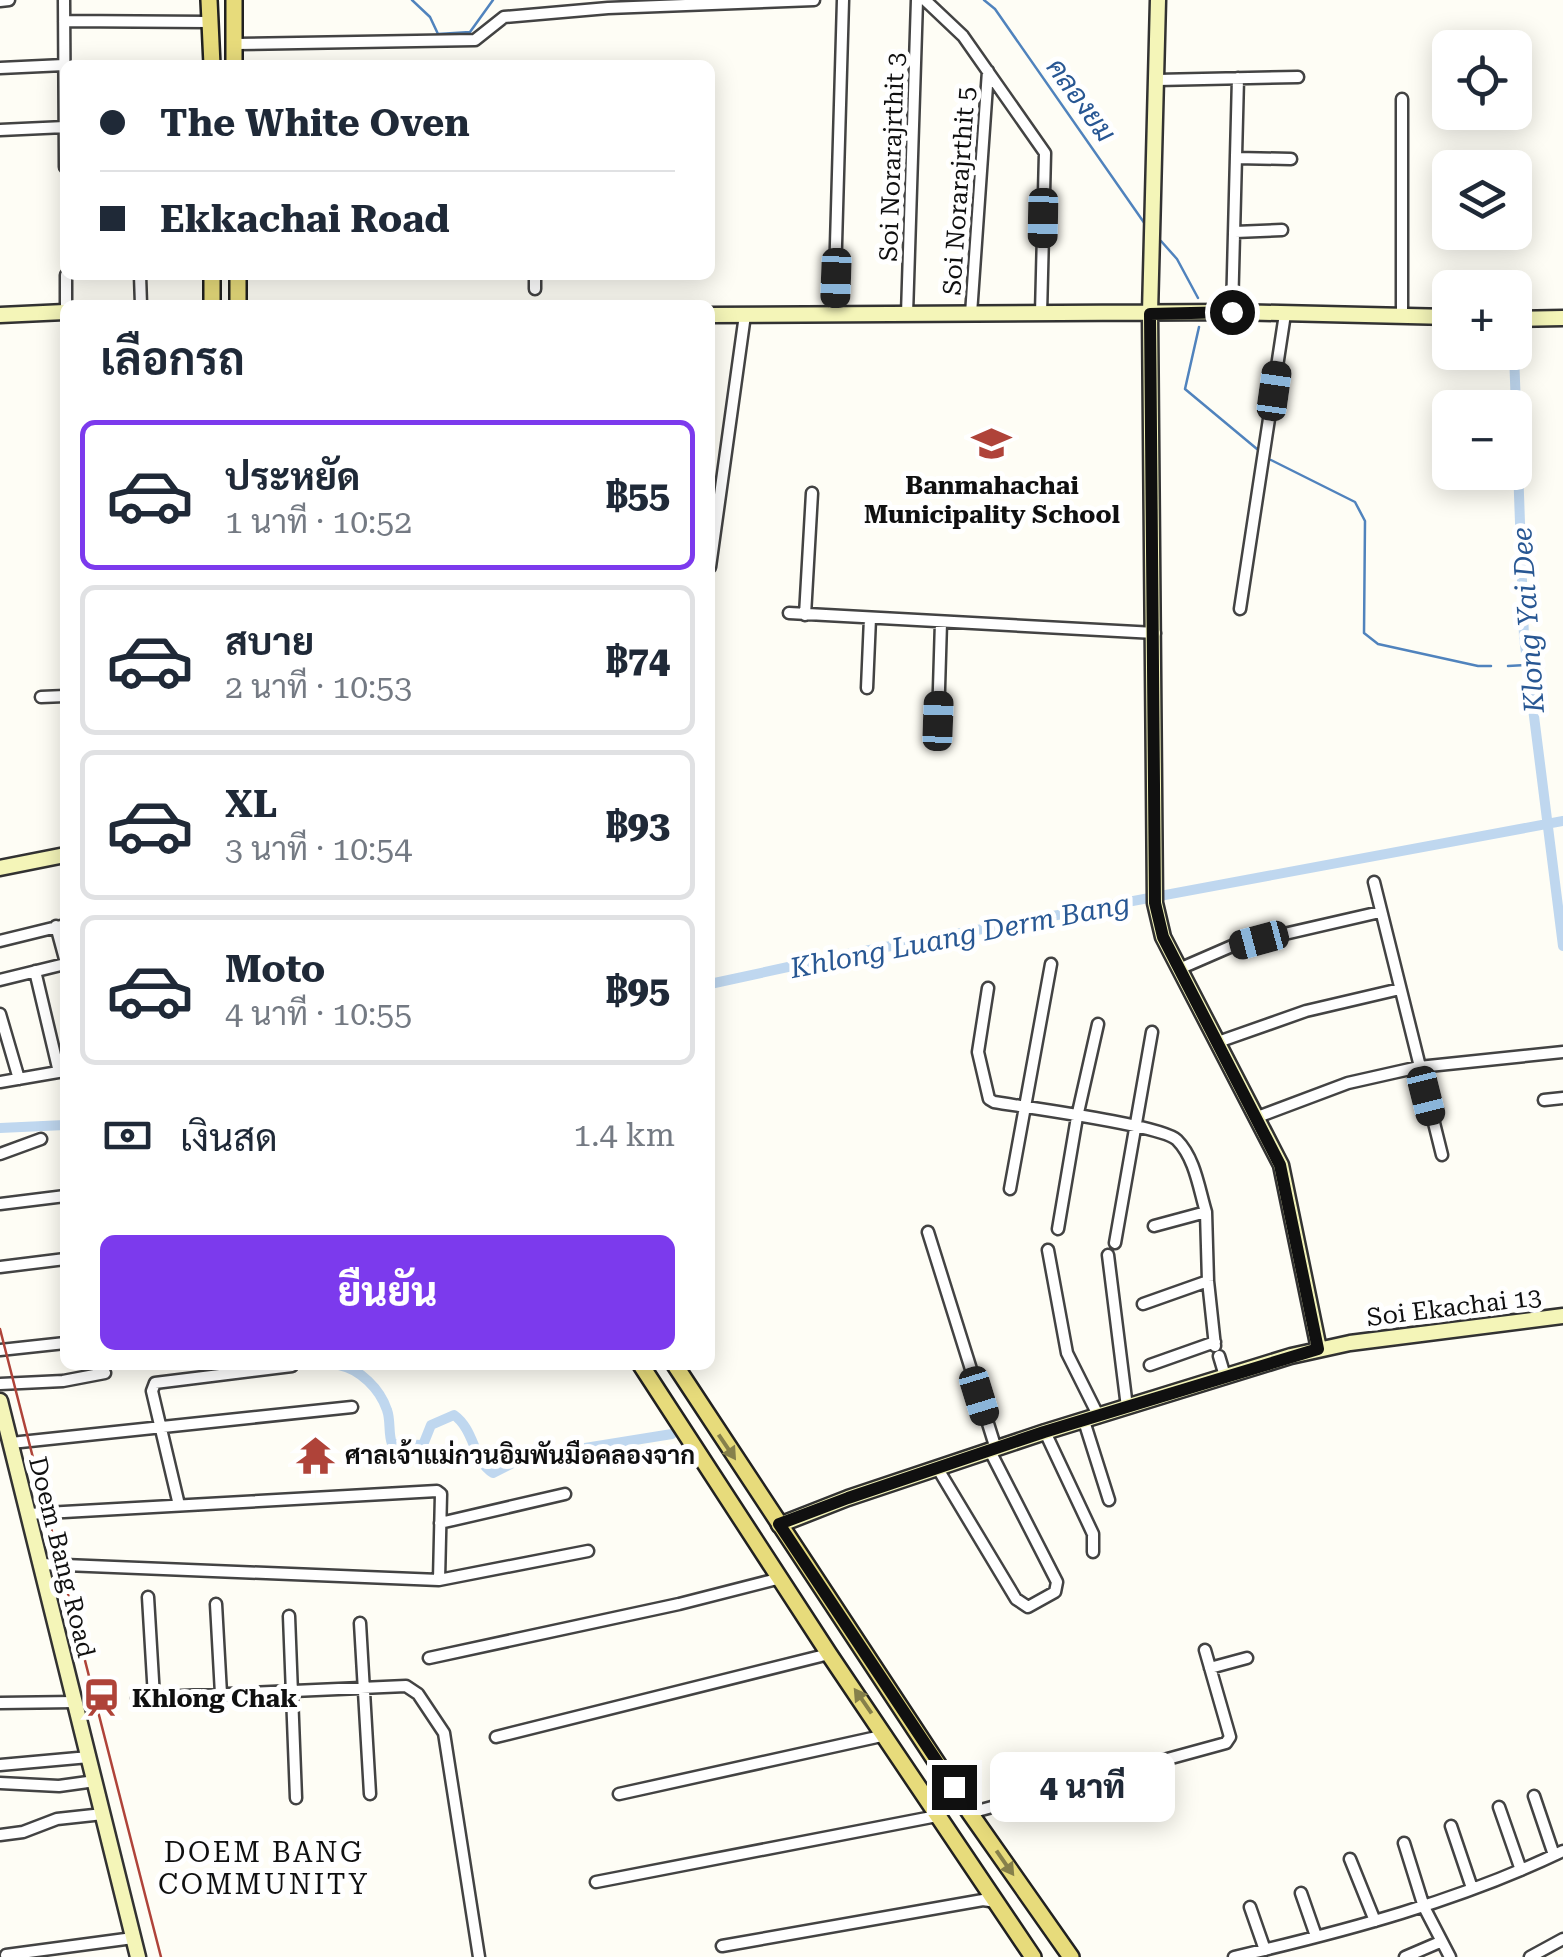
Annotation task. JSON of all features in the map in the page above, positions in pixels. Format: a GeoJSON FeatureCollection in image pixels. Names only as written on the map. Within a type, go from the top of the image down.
{"type":"FeatureCollection","features":[{"type":"Feature","properties":{"kind":"main road"},"geometry":{"type":"LineString","coordinates":[[208,0],[212,60]]}},
{"type":"Feature","properties":{"kind":"main road"},"geometry":{"type":"LineString","coordinates":[[234,0],[234,60]]}},
{"type":"Feature","properties":{"kind":"main road"},"geometry":{"type":"LineString","coordinates":[[644,1370],[829,1654],[1034,1957]]}},
{"type":"Feature","properties":{"kind":"main road"},"geometry":{"type":"LineString","coordinates":[[678,1370],[970,1813],[1070,1957]]}},
{"type":"Feature","properties":{"kind":"street"},"geometry":{"type":"LineString","coordinates":[[0,1],[10,0]]}},
{"type":"Feature","properties":{"kind":"street"},"geometry":{"type":"LineString","coordinates":[[64,0],[64,60]]}},
{"type":"Feature","properties":{"kind":"street"},"geometry":{"type":"LineString","coordinates":[[234,44],[475,40],[504,18],[600,4],[814,0]]}},
{"type":"Feature","properties":{"kind":"street"},"geometry":{"type":"LineString","coordinates":[[834,314],[843,0]]}},
{"type":"Feature","properties":{"kind":"street","name":"Soi Norarajrthit 3"},"geometry":{"type":"LineString","coordinates":[[907,314],[917,0]]}},
{"type":"Feature","properties":{"kind":"street"},"geometry":{"type":"LineString","coordinates":[[925,0],[964,36],[1044,154],[1041,314]]}},
{"type":"Feature","properties":{"kind":"street"},"geometry":{"type":"LineString","coordinates":[[1158,0],[1150,314],[1155,903],[1163,937],[1280,1165],[1318,1349]]}},
{"type":"Feature","properties":{"kind":"street"},"geometry":{"type":"LineString","coordinates":[[64,21],[209,22]]}},
{"type":"Feature","properties":{"kind":"street"},"geometry":{"type":"LineString","coordinates":[[0,68],[60,65]]}},
{"type":"Feature","properties":{"kind":"street","name":"Soi Norarajrthit 5"},"geometry":{"type":"LineString","coordinates":[[971,314],[988,71]]}},
{"type":"Feature","properties":{"kind":"street"},"geometry":{"type":"LineString","coordinates":[[1157,80],[1298,76]]}},
{"type":"Feature","properties":{"kind":"street"},"geometry":{"type":"LineString","coordinates":[[1232,312],[1238,78]]}},
{"type":"Feature","properties":{"kind":"street"},"geometry":{"type":"LineString","coordinates":[[1402,100],[1402,315]]}},
{"type":"Feature","properties":{"kind":"street"},"geometry":{"type":"LineString","coordinates":[[0,130],[60,127]]}},
{"type":"Feature","properties":{"kind":"street"},"geometry":{"type":"LineString","coordinates":[[1236,158],[1291,159]]}},
{"type":"Feature","properties":{"kind":"street"},"geometry":{"type":"LineString","coordinates":[[1235,232],[1282,230]]}},
{"type":"Feature","properties":{"kind":"street"},"geometry":{"type":"LineString","coordinates":[[535,280],[536,289]]}},
{"type":"Feature","properties":{"kind":"street"},"geometry":{"type":"LineString","coordinates":[[0,315],[60,310]]}},
{"type":"Feature","properties":{"kind":"street"},"geometry":{"type":"LineString","coordinates":[[715,315],[1232,312],[1432,316]]}},
{"type":"Feature","properties":{"kind":"street"},"geometry":{"type":"LineString","coordinates":[[1240,609],[1285,314]]}},
{"type":"Feature","properties":{"kind":"street"},"geometry":{"type":"LineString","coordinates":[[715,531],[745,315]]}},
{"type":"Feature","properties":{"kind":"street"},"geometry":{"type":"LineString","coordinates":[[1532,319],[1563,318]]}},
{"type":"Feature","properties":{"kind":"street"},"geometry":{"type":"LineString","coordinates":[[805,615],[812,493]]}},
{"type":"Feature","properties":{"kind":"street"},"geometry":{"type":"LineString","coordinates":[[790,613],[1155,633]]}},
{"type":"Feature","properties":{"kind":"street"},"geometry":{"type":"LineString","coordinates":[[867,688],[870,618]]}},
{"type":"Feature","properties":{"kind":"street"},"geometry":{"type":"LineString","coordinates":[[938,721],[941,622]]}},
{"type":"Feature","properties":{"kind":"street"},"geometry":{"type":"LineString","coordinates":[[41,697],[60,696]]}},
{"type":"Feature","properties":{"kind":"street"},"geometry":{"type":"LineString","coordinates":[[0,868],[60,856]]}},
{"type":"Feature","properties":{"kind":"street"},"geometry":{"type":"LineString","coordinates":[[1374,882],[1442,1155]]}},
{"type":"Feature","properties":{"kind":"street"},"geometry":{"type":"LineString","coordinates":[[1179,969],[1232,946],[1380,912]]}},
{"type":"Feature","properties":{"kind":"street"},"geometry":{"type":"LineString","coordinates":[[0,941],[60,926]]}},
{"type":"Feature","properties":{"kind":"street"},"geometry":{"type":"LineString","coordinates":[[0,980],[60,963]]}},
{"type":"Feature","properties":{"kind":"street"},"geometry":{"type":"LineString","coordinates":[[1010,1189],[1050,964]]}},
{"type":"Feature","properties":{"kind":"street"},"geometry":{"type":"LineString","coordinates":[[35,970],[60,1064]]}},
{"type":"Feature","properties":{"kind":"street"},"geometry":{"type":"LineString","coordinates":[[988,988],[978,1052],[987,1096],[994,1102],[1163,1132],[1177,1140],[1187,1154],[1206,1212],[1208,1281],[1216,1348],[1225,1376]]}},
{"type":"Feature","properties":{"kind":"street"},"geometry":{"type":"LineString","coordinates":[[1218,1042],[1306,1011],[1400,989]]}},
{"type":"Feature","properties":{"kind":"street"},"geometry":{"type":"LineString","coordinates":[[0,1014],[18,1079]]}},
{"type":"Feature","properties":{"kind":"street"},"geometry":{"type":"LineString","coordinates":[[1058,1229],[1098,1024]]}},
{"type":"Feature","properties":{"kind":"street"},"geometry":{"type":"LineString","coordinates":[[1115,1242],[1152,1032]]}},
{"type":"Feature","properties":{"kind":"street"},"geometry":{"type":"LineString","coordinates":[[1255,1118],[1348,1083],[1419,1067],[1563,1052]]}},
{"type":"Feature","properties":{"kind":"street"},"geometry":{"type":"LineString","coordinates":[[0,1082],[60,1071]]}},
{"type":"Feature","properties":{"kind":"street"},"geometry":{"type":"LineString","coordinates":[[1544,1100],[1563,1098]]}},
{"type":"Feature","properties":{"kind":"street"},"geometry":{"type":"LineString","coordinates":[[0,1154],[41,1139]]}},
{"type":"Feature","properties":{"kind":"street"},"geometry":{"type":"LineString","coordinates":[[0,1204],[60,1197]]}},
{"type":"Feature","properties":{"kind":"street"},"geometry":{"type":"LineString","coordinates":[[1154,1226],[1206,1212]]}},
{"type":"Feature","properties":{"kind":"street"},"geometry":{"type":"LineString","coordinates":[[928,1232],[992,1450],[1058,1582],[1055,1592],[1028,1606],[1016,1599],[938,1468]]}},
{"type":"Feature","properties":{"kind":"street"},"geometry":{"type":"LineString","coordinates":[[1048,1250],[1067,1353],[1092,1419],[1109,1500]]}},
{"type":"Feature","properties":{"kind":"street"},"geometry":{"type":"LineString","coordinates":[[1108,1254],[1127,1407]]}},
{"type":"Feature","properties":{"kind":"street"},"geometry":{"type":"LineString","coordinates":[[0,1267],[60,1260]]}},
{"type":"Feature","properties":{"kind":"street"},"geometry":{"type":"LineString","coordinates":[[1142,1304],[1208,1281]]}},
{"type":"Feature","properties":{"kind":"street","name":"Soi Ekachai 13"},"geometry":{"type":"LineString","coordinates":[[779,1524],[1044,1432],[1318,1349],[1563,1316]]}},
{"type":"Feature","properties":{"kind":"street"},"geometry":{"type":"LineString","coordinates":[[0,1350],[60,1344]]}},
{"type":"Feature","properties":{"kind":"street"},"geometry":{"type":"LineString","coordinates":[[1150,1366],[1216,1348]]}},
{"type":"Feature","properties":{"kind":"street"},"geometry":{"type":"LineString","coordinates":[[179,1505],[152,1392],[155,1384],[262,1370]]}},
{"type":"Feature","properties":{"kind":"street"},"geometry":{"type":"LineString","coordinates":[[0,1384],[106,1374]]}},
{"type":"Feature","properties":{"kind":"street","name":"Doem Bang Road"},"geometry":{"type":"LineString","coordinates":[[0,1401],[138,1957]]}},
{"type":"Feature","properties":{"kind":"street"},"geometry":{"type":"LineString","coordinates":[[10,1443],[352,1407]]}},
{"type":"Feature","properties":{"kind":"street"},"geometry":{"type":"LineString","coordinates":[[1044,1432],[1093,1534],[1093,1552]]}},
{"type":"Feature","properties":{"kind":"street"},"geometry":{"type":"LineString","coordinates":[[28,1514],[437,1490],[441,1494],[439,1580]]}},
{"type":"Feature","properties":{"kind":"street"},"geometry":{"type":"LineString","coordinates":[[440,1522],[566,1494]]}},
{"type":"Feature","properties":{"kind":"street"},"geometry":{"type":"LineString","coordinates":[[40,1564],[439,1580],[588,1551]]}},
{"type":"Feature","properties":{"kind":"street"},"geometry":{"type":"LineString","coordinates":[[428,1658],[680,1604],[781,1578]]}},
{"type":"Feature","properties":{"kind":"street"},"geometry":{"type":"LineString","coordinates":[[148,1597],[154,1697]]}},
{"type":"Feature","properties":{"kind":"street"},"geometry":{"type":"LineString","coordinates":[[216,1604],[221,1694]]}},
{"type":"Feature","properties":{"kind":"street"},"geometry":{"type":"LineString","coordinates":[[289,1616],[296,1798]]}},
{"type":"Feature","properties":{"kind":"street"},"geometry":{"type":"LineString","coordinates":[[360,1623],[370,1794]]}},
{"type":"Feature","properties":{"kind":"street"},"geometry":{"type":"LineString","coordinates":[[970,1813],[1226,1743],[1229,1734],[1205,1650]]}},
{"type":"Feature","properties":{"kind":"street"},"geometry":{"type":"LineString","coordinates":[[496,1737],[829,1654]]}},
{"type":"Feature","properties":{"kind":"street"},"geometry":{"type":"LineString","coordinates":[[1210,1668],[1246,1658]]}},
{"type":"Feature","properties":{"kind":"street"},"geometry":{"type":"LineString","coordinates":[[137,1698],[406,1686],[418,1694],[444,1733],[478,1957]]}},
{"type":"Feature","properties":{"kind":"street"},"geometry":{"type":"LineString","coordinates":[[0,1703],[75,1702]]}},
{"type":"Feature","properties":{"kind":"street"},"geometry":{"type":"LineString","coordinates":[[619,1794],[886,1735]]}},
{"type":"Feature","properties":{"kind":"street"},"geometry":{"type":"LineString","coordinates":[[0,1765],[89,1758]]}},
{"type":"Feature","properties":{"kind":"street"},"geometry":{"type":"LineString","coordinates":[[0,1783],[59,1786],[95,1782]]}},
{"type":"Feature","properties":{"kind":"street"},"geometry":{"type":"LineString","coordinates":[[1234,1957],[1424,1907],[1559,1853],[1534,1796]]}},
{"type":"Feature","properties":{"kind":"street"},"geometry":{"type":"LineString","coordinates":[[1499,1807],[1521,1870]]}},
{"type":"Feature","properties":{"kind":"street"},"geometry":{"type":"LineString","coordinates":[[0,1835],[23,1832],[58,1819],[103,1814]]}},
{"type":"Feature","properties":{"kind":"street"},"geometry":{"type":"LineString","coordinates":[[596,1882],[937,1816]]}},
{"type":"Feature","properties":{"kind":"street"},"geometry":{"type":"LineString","coordinates":[[1451,1826],[1472,1888]]}},
{"type":"Feature","properties":{"kind":"street"},"geometry":{"type":"LineString","coordinates":[[1404,1843],[1424,1907],[1450,1957]]}},
{"type":"Feature","properties":{"kind":"street"},"geometry":{"type":"LineString","coordinates":[[1350,1859],[1376,1921]]}},
{"type":"Feature","properties":{"kind":"street"},"geometry":{"type":"LineString","coordinates":[[1301,1893],[1316,1936]]}},
{"type":"Feature","properties":{"kind":"street"},"geometry":{"type":"LineString","coordinates":[[722,1946],[983,1900],[996,1902]]}},
{"type":"Feature","properties":{"kind":"street"},"geometry":{"type":"LineString","coordinates":[[1250,1907],[1265,1950]]}},
{"type":"Feature","properties":{"kind":"street"},"geometry":{"type":"LineString","coordinates":[[6,1955],[133,1938]]}},
{"type":"Feature","properties":{"kind":"street"},"geometry":{"type":"LineString","coordinates":[[1530,1957],[1563,1939]]}},
{"type":"Feature","properties":{"kind":"street"},"geometry":{"type":"LineString","coordinates":[[1405,1957],[1440,1942]]}},
{"type":"Feature","properties":{"kind":"waterway","name":"คลองยม"},"geometry":{"type":"LineString","coordinates":[[412,0],[430,17],[438,34],[470,32],[493,0]]}},
{"type":"Feature","properties":{"kind":"waterway","name":"คลองยม"},"geometry":{"type":"LineString","coordinates":[[984,0],[995,9],[1145,224]]}},
{"type":"Feature","properties":{"kind":"waterway","name":"คลองยม"},"geometry":{"type":"LineString","coordinates":[[1161,241],[1177,259],[1198,298]]}},
{"type":"Feature","properties":{"kind":"waterway","name":"คลองยม"},"geometry":{"type":"LineString","coordinates":[[1199,327],[1185,389],[1257,449]]}},
{"type":"Feature","properties":{"kind":"waterway","name":"Klong Yai Dee"},"geometry":{"type":"LineString","coordinates":[[1515,370],[1524,637],[1563,946]]}},
{"type":"Feature","properties":{"kind":"waterway","name":"คลองยม"},"geometry":{"type":"LineString","coordinates":[[1271,460],[1355,502],[1365,521],[1364,633],[1378,644],[1491,666]]}},
{"type":"Feature","properties":{"kind":"waterway","name":"คลองยม"},"geometry":{"type":"LineString","coordinates":[[1508,666],[1528,665]]}},
{"type":"Feature","properties":{"kind":"waterway","name":"Khlong Luang Derm Bang"},"geometry":{"type":"LineString","coordinates":[[715,983],[848,954],[1563,821]]}},
{"type":"Feature","properties":{"kind":"waterway","name":"Khlong Luang Derm Bang"},"geometry":{"type":"LineString","coordinates":[[0,1128],[60,1125]]}},
{"type":"Feature","properties":{"kind":"waterway"},"geometry":{"type":"LineString","coordinates":[[353,1370],[368,1381],[384,1402],[392,1444],[423,1445],[431,1425],[454,1415],[466,1429],[481,1461],[493,1473],[523,1458],[672,1434]]}},
{"type":"Feature","properties":{"kind":"railway"},"geometry":{"type":"LineString","coordinates":[[0,1329],[161,1957]]}},
{"type":"Feature","properties":{"kind":"place","name":"Banmahachai Municipality School"},"geometry":{"type":"Point","coordinates":[992,444]}},
{"type":"Feature","properties":{"kind":"place","name":"ศาลเจ้าแม่กวนอิมพันมือคลองจาก"},"geometry":{"type":"Point","coordinates":[315,1455]}},
{"type":"Feature","properties":{"kind":"place","name":"Khlong Chak"},"geometry":{"type":"Point","coordinates":[102,1698]}},
{"type":"Feature","properties":{"kind":"district","name":"DOEM BANG COMMUNITY"},"geometry":{"type":"Point","coordinates":[264,1868]}},
{"type":"Feature","properties":{"kind":"route"},"geometry":{"type":"LineString","coordinates":[[954,1787],[779,1524],[1044,1432],[1318,1349],[1280,1165],[1163,937],[1155,903],[1150,314],[1232,312]]}}]}
